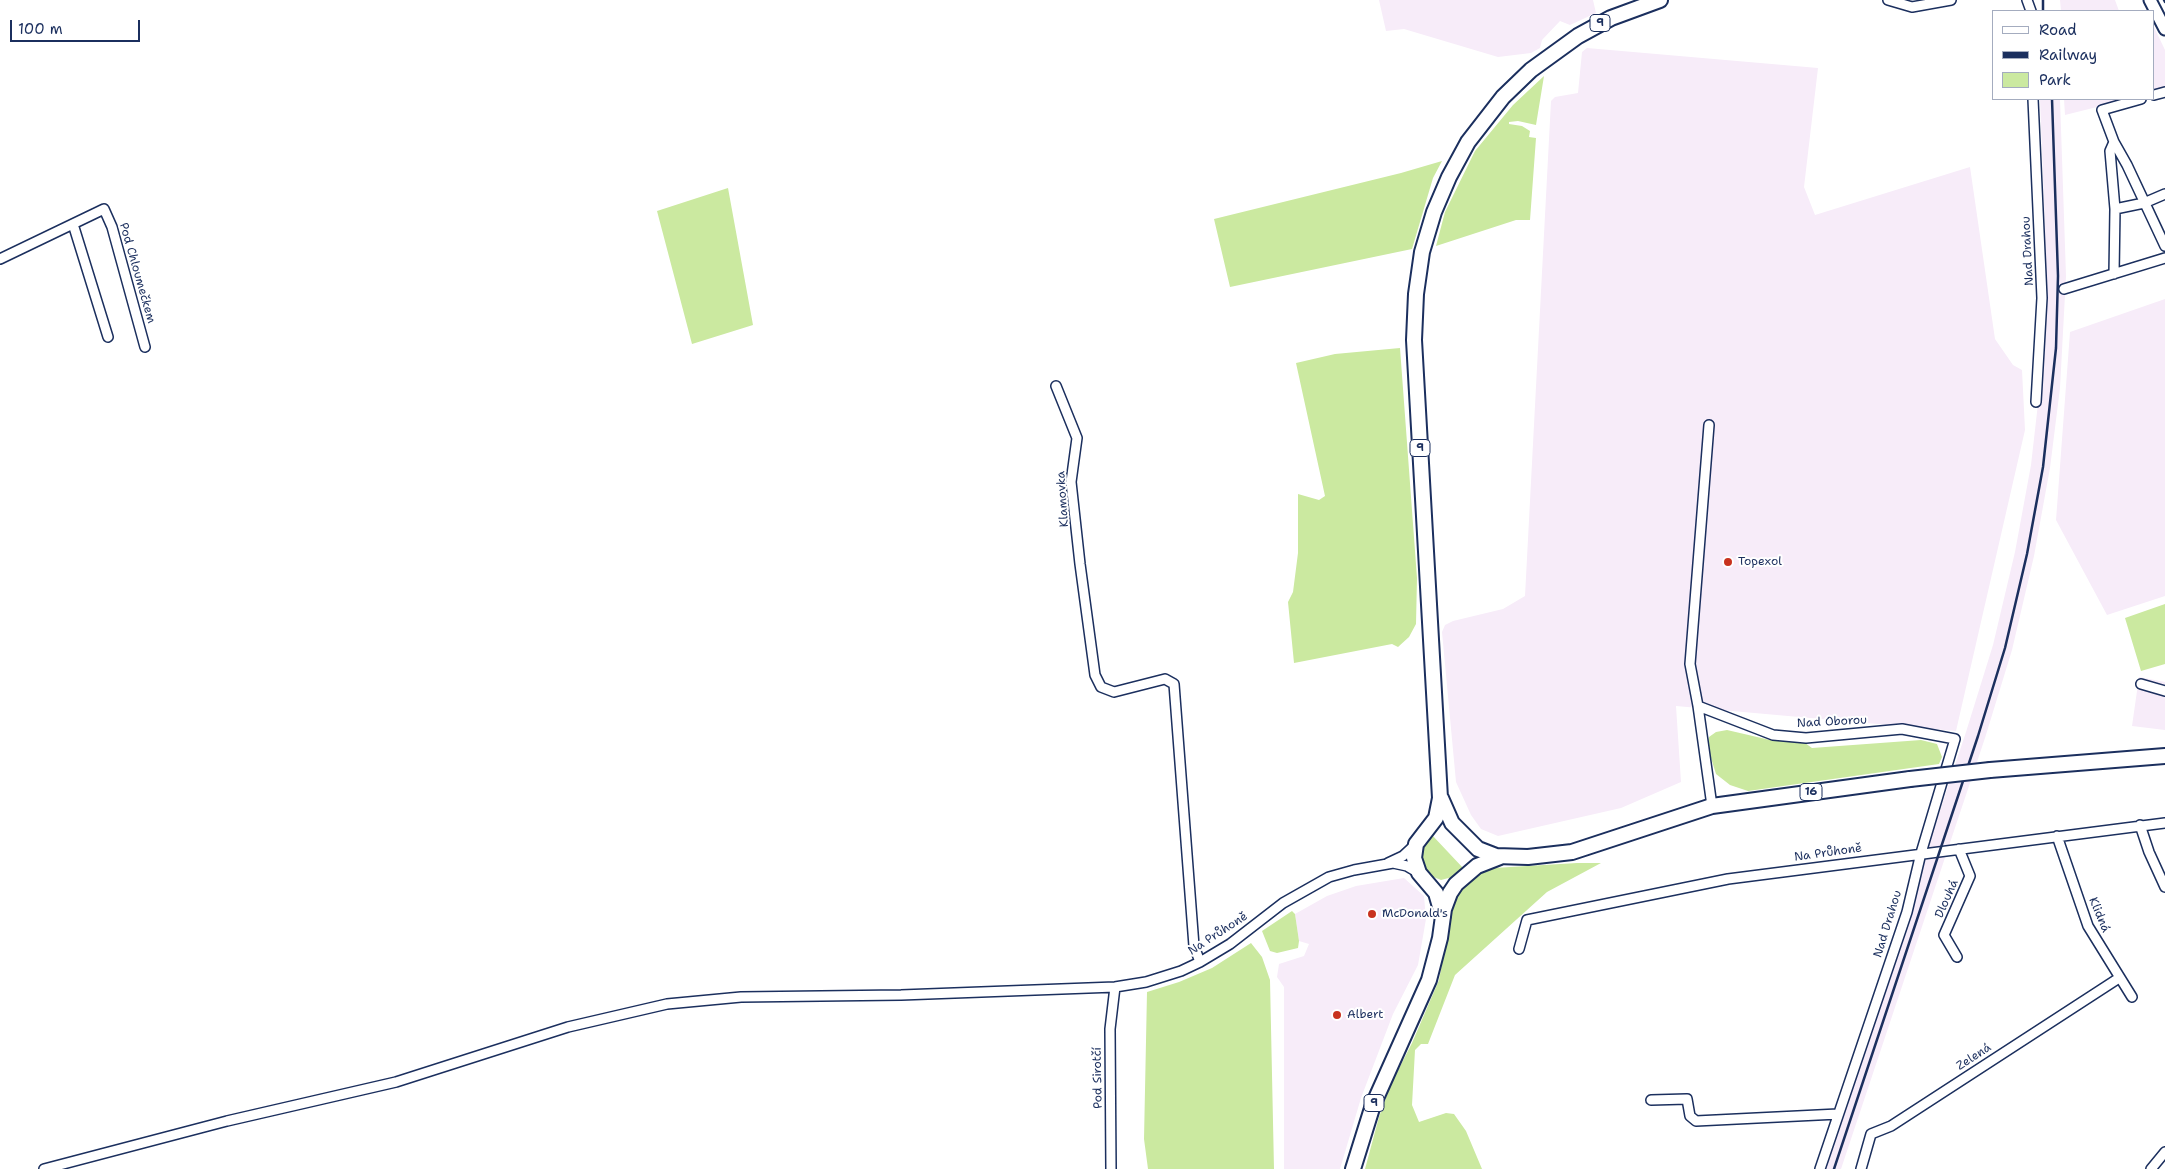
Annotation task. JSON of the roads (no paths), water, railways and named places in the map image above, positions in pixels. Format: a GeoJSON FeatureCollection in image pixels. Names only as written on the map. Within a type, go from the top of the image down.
{"type":"FeatureCollection","features":[{"type":"Feature","properties":{"kind":"main road","name":"9"},"geometry":{"type":"LineString","coordinates":[[1442,918],[1440,901],[1422,876],[1414,858],[1416,844],[1436,818],[1440,798],[1414,337],[1417,280],[1428,232],[1441,194],[1461,154],[1488,115],[1516,83],[1546,58],[1578,36],[1611,18],[1660,0]]}},
{"type":"Feature","properties":{"kind":"main road","name":"16"},"geometry":{"type":"LineString","coordinates":[[1470,841],[1482,852],[1503,857],[1543,856],[1572,852],[1712,806],[1990,770],[2165,756]]}},
{"type":"Feature","properties":{"kind":"main road","name":"9"},"geometry":{"type":"LineString","coordinates":[[1353,1169],[1373,1105],[1429,980],[1438,948],[1442,918],[1450,893],[1463,878],[1474,858],[1470,841],[1458,830],[1448,816],[1440,798]]}},
{"type":"Feature","properties":{"kind":"main road"},"geometry":{"type":"LineString","coordinates":[[1427,831],[1442,826],[1458,830]]}},
{"type":"Feature","properties":{"kind":"main road","name":"16"},"geometry":{"type":"LineString","coordinates":[[1463,878],[1483,863],[1503,857]]}},
{"type":"Feature","properties":{"kind":"main road"},"geometry":{"type":"LineString","coordinates":[[1422,876],[1442,885],[1463,878]]}},
{"type":"Feature","properties":{"kind":"street"},"geometry":{"type":"LineString","coordinates":[[1888,0],[1912,7],[1951,0]]}},
{"type":"Feature","properties":{"kind":"street"},"geometry":{"type":"LineString","coordinates":[[2150,0],[2165,29]]}},
{"type":"Feature","properties":{"kind":"street","name":"Nad Drahou"},"geometry":{"type":"LineString","coordinates":[[2033,100],[2042,298],[2036,402]]}},
{"type":"Feature","properties":{"kind":"street"},"geometry":{"type":"LineString","coordinates":[[2138,100],[2102,110],[2114,142],[2165,246]]}},
{"type":"Feature","properties":{"kind":"street"},"geometry":{"type":"LineString","coordinates":[[2114,142],[2110,151],[2115,209],[2114,274]]}},
{"type":"Feature","properties":{"kind":"street"},"geometry":{"type":"LineString","coordinates":[[2115,209],[2144,203],[2165,194]]}},
{"type":"Feature","properties":{"kind":"street","name":"Pod Chloumečkem"},"geometry":{"type":"LineString","coordinates":[[0,258],[104,209],[112,227],[145,347]]}},
{"type":"Feature","properties":{"kind":"street"},"geometry":{"type":"LineString","coordinates":[[73,224],[108,337]]}},
{"type":"Feature","properties":{"kind":"street"},"geometry":{"type":"LineString","coordinates":[[2064,289],[2165,258]]}},
{"type":"Feature","properties":{"kind":"street","name":"Klamovka"},"geometry":{"type":"LineString","coordinates":[[1056,386],[1077,438],[1071,477],[1080,564],[1095,675],[1101,687],[1108,691],[1121,691],[1165,679],[1174,684],[1194,946],[1200,962]]}},
{"type":"Feature","properties":{"kind":"street"},"geometry":{"type":"LineString","coordinates":[[1709,425],[1690,664],[1712,806]]}},
{"type":"Feature","properties":{"kind":"street"},"geometry":{"type":"LineString","coordinates":[[2141,684],[2165,691]]}},
{"type":"Feature","properties":{"kind":"street","name":"Nad Oborou"},"geometry":{"type":"LineString","coordinates":[[1698,706],[1773,735],[1806,738],[1902,729],[1955,739]]}},
{"type":"Feature","properties":{"kind":"street","name":"Nad Drahou"},"geometry":{"type":"LineString","coordinates":[[1820,1169],[1907,912],[1921,853],[1955,739]]}},
{"type":"Feature","properties":{"kind":"street","name":"Na Průhoně"},"geometry":{"type":"LineString","coordinates":[[1519,949],[1527,920],[1728,879],[2165,823]]}},
{"type":"Feature","properties":{"kind":"street"},"geometry":{"type":"LineString","coordinates":[[2140,825],[2149,852],[2165,887]]}},
{"type":"Feature","properties":{"kind":"street","name":"Klidná"},"geometry":{"type":"LineString","coordinates":[[2057,836],[2088,926],[2118,978],[2132,997]]}},
{"type":"Feature","properties":{"kind":"street","name":"Na Průhoně"},"geometry":{"type":"LineString","coordinates":[[1386,864],[1403,856],[1416,844]]}},
{"type":"Feature","properties":{"kind":"street","name":"Dlouhá"},"geometry":{"type":"LineString","coordinates":[[1957,957],[1944,935],[1970,876],[1959,849]]}},
{"type":"Feature","properties":{"kind":"street","name":"Na Průhoně"},"geometry":{"type":"LineString","coordinates":[[44,1169],[227,1121],[396,1082],[568,1027],[643,1008],[741,997],[901,995],[1115,986],[1163,978],[1200,962],[1230,944],[1283,903],[1316,883],[1339,874],[1386,864],[1400,864],[1422,876]]}},
{"type":"Feature","properties":{"kind":"street","name":"Zelená"},"geometry":{"type":"LineString","coordinates":[[1861,1169],[1871,1134],[1891,1126],[2118,978]]}},
{"type":"Feature","properties":{"kind":"street","name":"Pod Sirotčí"},"geometry":{"type":"LineString","coordinates":[[1111,1169],[1110,1029],[1115,986]]}},
{"type":"Feature","properties":{"kind":"street"},"geometry":{"type":"LineString","coordinates":[[1651,1100],[1687,1099],[1691,1118],[1696,1121],[1838,1114]]}},
{"type":"Feature","properties":{"kind":"street"},"geometry":{"type":"LineString","coordinates":[[2151,1169],[2165,1152]]}},
{"type":"Feature","properties":{"kind":"railway"},"geometry":{"type":"LineString","coordinates":[[2043,0],[2043,10]]}},
{"type":"Feature","properties":{"kind":"railway"},"geometry":{"type":"LineString","coordinates":[[1834,1169],[1978,736],[2005,648],[2027,554],[2043,467],[2056,348],[2058,276],[2052,100]]}},
{"type":"Feature","properties":{"kind":"place","name":"Topexol"},"geometry":{"type":"Point","coordinates":[1728,562]}},
{"type":"Feature","properties":{"kind":"place","name":"McDonald's"},"geometry":{"type":"Point","coordinates":[1372,914]}},
{"type":"Feature","properties":{"kind":"place","name":"Albert"},"geometry":{"type":"Point","coordinates":[1337,1015]}}]}
